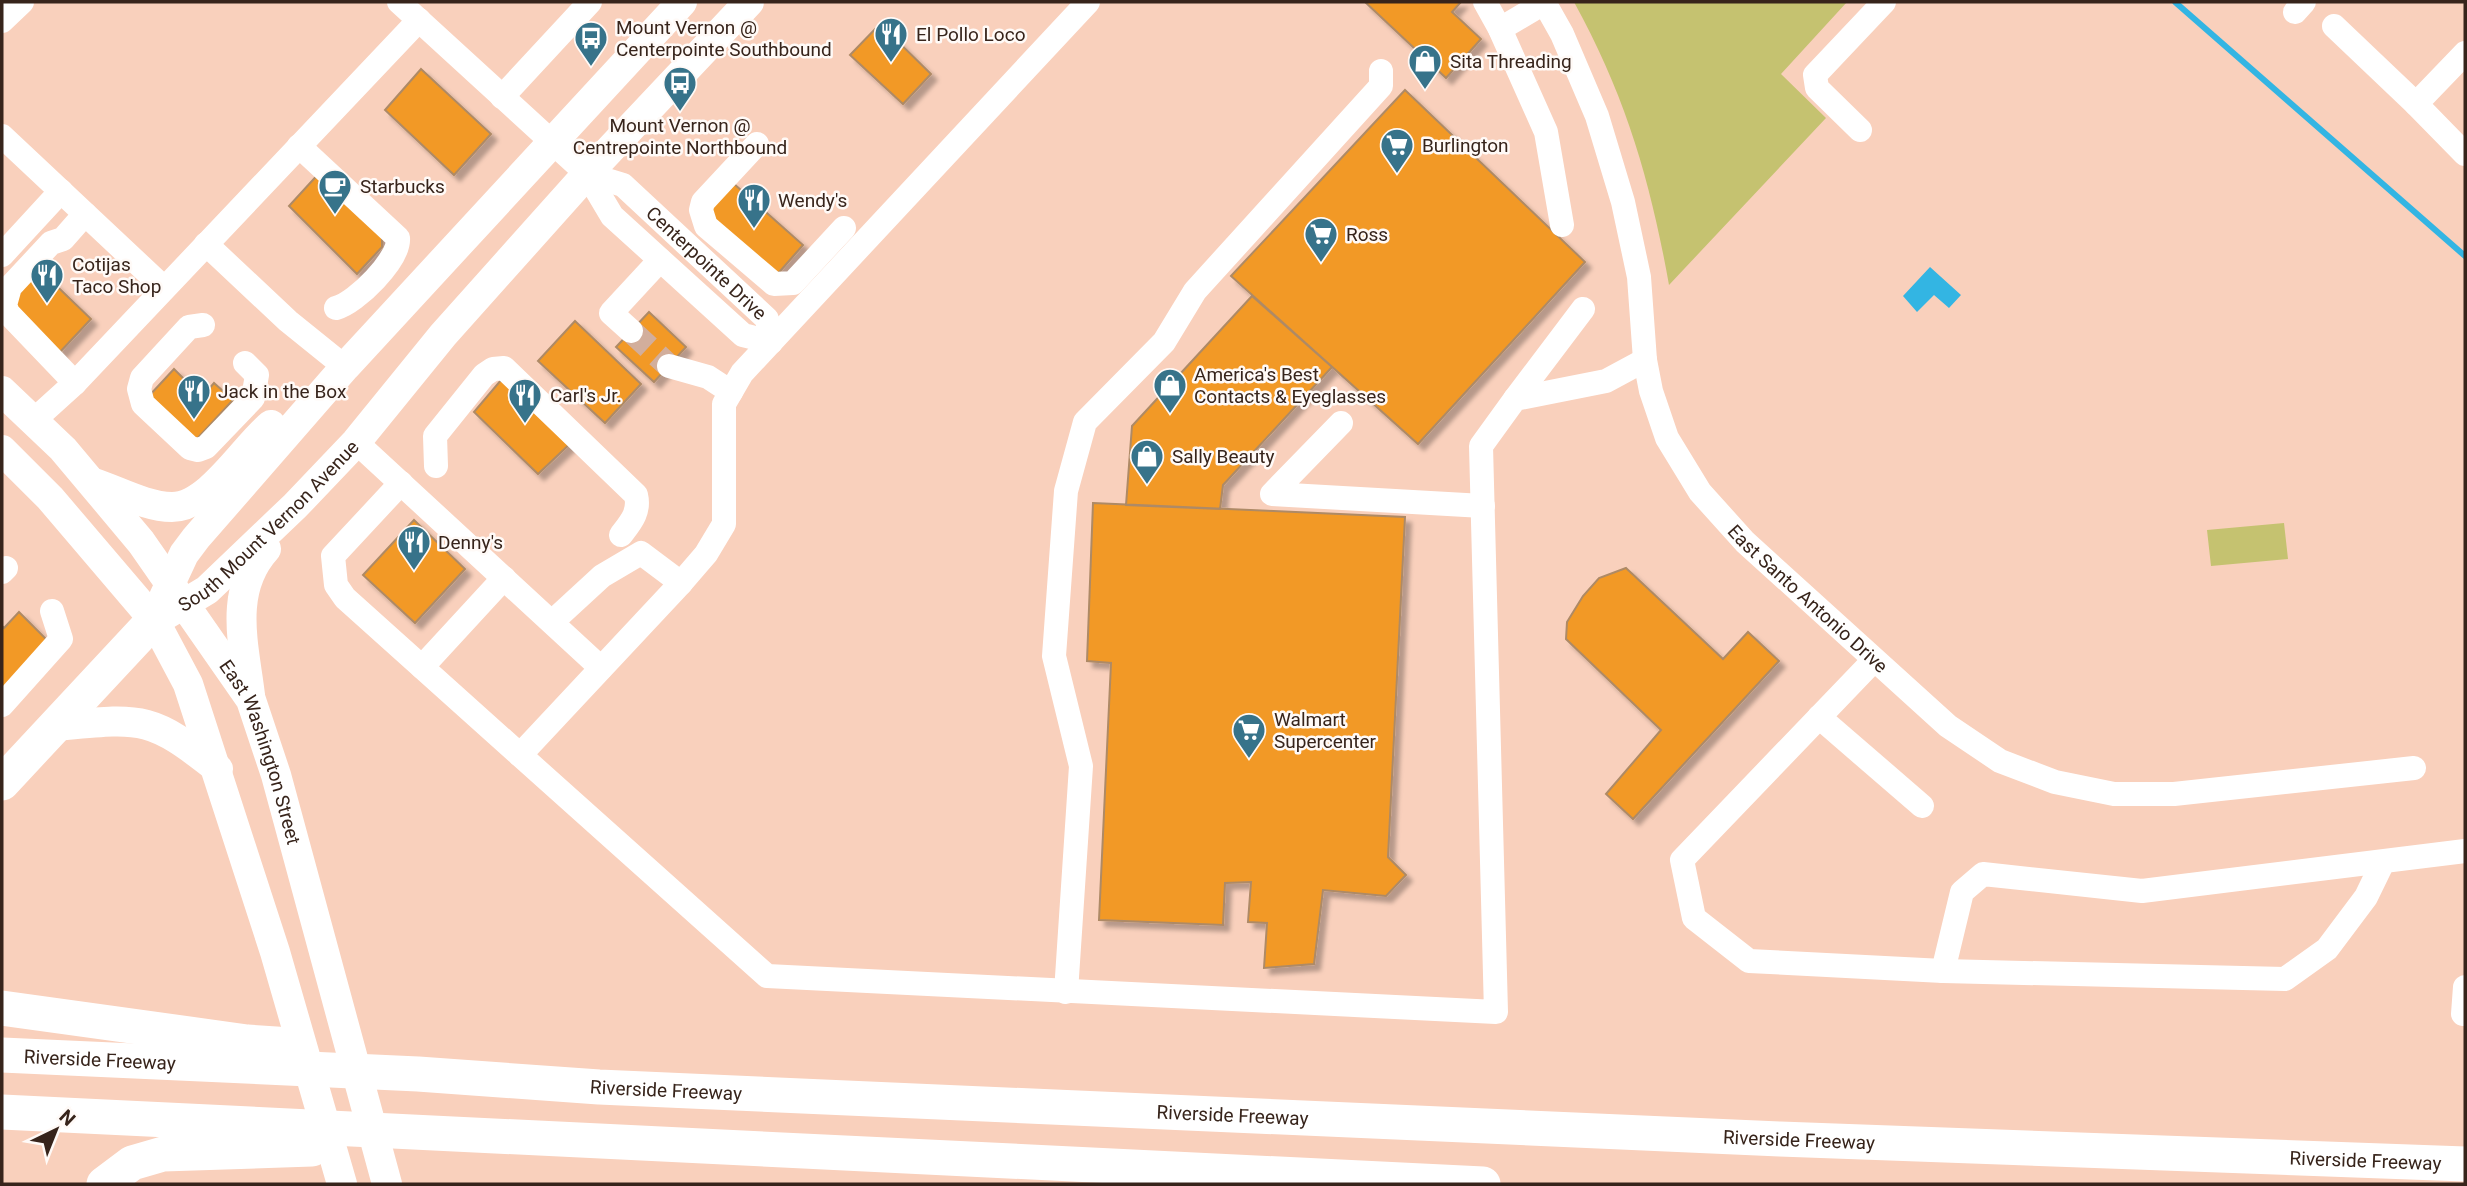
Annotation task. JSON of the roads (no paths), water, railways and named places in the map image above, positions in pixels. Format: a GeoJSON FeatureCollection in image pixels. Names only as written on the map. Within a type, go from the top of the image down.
{"type":"FeatureCollection","features":[{"type":"Feature","properties":{"kind":"highway"},"geometry":{"type":"LineString","coordinates":[[2,783],[169,603]]}},
{"type":"Feature","properties":{"kind":"highway"},"geometry":{"type":"LineString","coordinates":[[2,1008],[247,1042],[480,1058],[598,1087]]}},
{"type":"Feature","properties":{"kind":"highway","name":"Riverside Freeway"},"geometry":{"type":"LineString","coordinates":[[2,1055],[418,1074],[598,1087],[1780,1139],[2465,1164]]}},
{"type":"Feature","properties":{"kind":"highway"},"geometry":{"type":"LineString","coordinates":[[2,1112],[1483,1184]]}},
{"type":"Feature","properties":{"kind":"highway"},"geometry":{"type":"LineString","coordinates":[[104,1184],[132,1163],[163,1154],[542,1140]]}},
{"type":"Feature","properties":{"kind":"main road","name":"South Mount Vernon Avenue"},"geometry":{"type":"LineString","coordinates":[[169,603],[184,554],[196,538],[345,367],[682,2]]}},
{"type":"Feature","properties":{"kind":"main road","name":"South Mount Vernon Avenue"},"geometry":{"type":"LineString","coordinates":[[169,603],[207,590],[295,506],[356,442],[443,335],[587,174],[749,2]]}},
{"type":"Feature","properties":{"kind":"main road","name":"East Washington Street"},"geometry":{"type":"LineString","coordinates":[[2,391],[92,482],[141,542],[169,603],[188,684],[218,769],[275,951],[342,1184]]}},
{"type":"Feature","properties":{"kind":"main road"},"geometry":{"type":"LineString","coordinates":[[92,482],[157,505],[184,505],[203,495],[269,426],[310,409]]}},
{"type":"Feature","properties":{"kind":"main road","name":"East Washington Street"},"geometry":{"type":"LineString","coordinates":[[2,450],[50,498],[169,603],[251,700],[276,775],[387,1184]]}},
{"type":"Feature","properties":{"kind":"main road"},"geometry":{"type":"LineString","coordinates":[[251,700],[241,613],[244,582],[258,558],[279,534],[295,506]]}},
{"type":"Feature","properties":{"kind":"main road"},"geometry":{"type":"LineString","coordinates":[[57,726],[110,721],[154,725],[172,734],[218,769]]}},
{"type":"Feature","properties":{"kind":"street"},"geometry":{"type":"LineString","coordinates":[[2,21],[22,2]]}},
{"type":"Feature","properties":{"kind":"street","name":"Centerpointe Drive"},"geometry":{"type":"LineString","coordinates":[[400,2],[587,174],[612,216],[660,260],[743,335],[771,342],[767,319],[648,208],[622,185],[587,174]]}},
{"type":"Feature","properties":{"kind":"street"},"geometry":{"type":"LineString","coordinates":[[502,96],[590,2]]}},
{"type":"Feature","properties":{"kind":"street"},"geometry":{"type":"LineString","coordinates":[[520,755],[681,583],[706,554],[724,524],[724,404],[741,373],[1087,2]]}},
{"type":"Feature","properties":{"kind":"street"},"geometry":{"type":"LineString","coordinates":[[1485,2],[1500,29],[1546,132],[1562,225]]}},
{"type":"Feature","properties":{"kind":"street"},"geometry":{"type":"LineString","coordinates":[[1500,29],[1544,2]]}},
{"type":"Feature","properties":{"kind":"street","name":"East Santo Antonio Drive"},"geometry":{"type":"LineString","coordinates":[[1544,2],[1562,34],[1597,116],[1623,202],[1639,277],[1645,360],[1651,391],[1667,438],[1700,492],[1745,542],[1948,726],[2000,761],[2055,782],[2102,792],[2174,794],[2414,768]]}},
{"type":"Feature","properties":{"kind":"street"},"geometry":{"type":"LineString","coordinates":[[1860,130],[1817,88],[1815,75],[1884,2]]}},
{"type":"Feature","properties":{"kind":"street"},"geometry":{"type":"LineString","coordinates":[[33,421],[75,383],[419,20]]}},
{"type":"Feature","properties":{"kind":"street"},"geometry":{"type":"LineString","coordinates":[[2334,26],[2465,154]]}},
{"type":"Feature","properties":{"kind":"street"},"geometry":{"type":"LineString","coordinates":[[2416,104],[2465,53]]}},
{"type":"Feature","properties":{"kind":"street"},"geometry":{"type":"LineString","coordinates":[[1066,992],[1081,766],[1054,656],[1066,491],[1085,422],[1164,342],[1195,291],[1381,86],[1381,71]]}},
{"type":"Feature","properties":{"kind":"street"},"geometry":{"type":"LineString","coordinates":[[2,136],[164,288]]}},
{"type":"Feature","properties":{"kind":"street"},"geometry":{"type":"LineString","coordinates":[[757,144],[703,202],[702,219],[706,226],[774,284],[783,285],[793,283],[844,228]]}},
{"type":"Feature","properties":{"kind":"street"},"geometry":{"type":"LineString","coordinates":[[299,146],[398,238],[397,253],[349,304],[336,308]]}},
{"type":"Feature","properties":{"kind":"street"},"geometry":{"type":"LineString","coordinates":[[2,256],[61,191]]}},
{"type":"Feature","properties":{"kind":"street"},"geometry":{"type":"LineString","coordinates":[[75,383],[8,313],[5,305],[10,287],[51,243],[63,239],[85,214]]}},
{"type":"Feature","properties":{"kind":"street"},"geometry":{"type":"LineString","coordinates":[[206,244],[279,313],[345,367]]}},
{"type":"Feature","properties":{"kind":"street"},"geometry":{"type":"LineString","coordinates":[[631,331],[611,313],[660,260]]}},
{"type":"Feature","properties":{"kind":"street"},"geometry":{"type":"LineString","coordinates":[[401,483],[334,556],[332,568],[335,584],[345,598],[767,976],[1496,1012],[1481,446],[1583,309]]}},
{"type":"Feature","properties":{"kind":"street"},"geometry":{"type":"LineString","coordinates":[[203,325],[189,327],[142,378],[139,390],[144,404],[190,447],[198,450],[206,447],[253,398],[257,375],[245,363]]}},
{"type":"Feature","properties":{"kind":"street"},"geometry":{"type":"LineString","coordinates":[[1515,399],[1606,381],[1645,360]]}},
{"type":"Feature","properties":{"kind":"street"},"geometry":{"type":"LineString","coordinates":[[669,366],[708,377],[731,392]]}},
{"type":"Feature","properties":{"kind":"street"},"geometry":{"type":"LineString","coordinates":[[436,466],[435,436],[478,381],[493,369],[504,368],[636,495],[638,505],[634,518],[621,535]]}},
{"type":"Feature","properties":{"kind":"street"},"geometry":{"type":"LineString","coordinates":[[1606,381],[1651,391]]}},
{"type":"Feature","properties":{"kind":"street"},"geometry":{"type":"LineString","coordinates":[[1341,424],[1272,495],[1483,506]]}},
{"type":"Feature","properties":{"kind":"street"},"geometry":{"type":"LineString","coordinates":[[356,442],[601,668]]}},
{"type":"Feature","properties":{"kind":"street"},"geometry":{"type":"LineString","coordinates":[[552,622],[602,576],[641,553],[681,583]]}},
{"type":"Feature","properties":{"kind":"street"},"geometry":{"type":"LineString","coordinates":[[422,667],[504,579]]}},
{"type":"Feature","properties":{"kind":"street"},"geometry":{"type":"LineString","coordinates":[[2,705],[61,639],[52,611]]}},
{"type":"Feature","properties":{"kind":"street"},"geometry":{"type":"LineString","coordinates":[[1874,660],[1682,860],[1694,918],[1749,961],[1943,971],[2285,979],[2327,949],[2366,897],[2383,862]]}},
{"type":"Feature","properties":{"kind":"street"},"geometry":{"type":"LineString","coordinates":[[1819,717],[1922,806]]}},
{"type":"Feature","properties":{"kind":"street"},"geometry":{"type":"LineString","coordinates":[[1943,971],[1962,892],[1983,874],[2142,891],[2465,851]]}},
{"type":"Feature","properties":{"kind":"street"},"geometry":{"type":"LineString","coordinates":[[2465,988],[2465,1014]]}},
{"type":"Feature","properties":{"kind":"water"},"geometry":{"type":"Polygon","coordinates":[[[1930,267],[1961,295],[1949,308],[1934,295],[1917,312],[1903,296],[1930,267]]]}},
{"type":"Feature","properties":{"kind":"waterway"},"geometry":{"type":"LineString","coordinates":[[2175,2],[2465,256]]}},
{"type":"Feature","properties":{"kind":"tunnel"},"geometry":{"type":"LineString","coordinates":[[631,331],[669,366]]}},
{"type":"Feature","properties":{"kind":"place","name":"El Pollo Loco"},"geometry":{"type":"Point","coordinates":[891,64]}},
{"type":"Feature","properties":{"kind":"place","name":"Mount Vernon @ Centerpointe Southbound"},"geometry":{"type":"Point","coordinates":[591,68]}},
{"type":"Feature","properties":{"kind":"place","name":"Sita Threading"},"geometry":{"type":"Point","coordinates":[1425,91]}},
{"type":"Feature","properties":{"kind":"place","name":"Mount Vernon @ Centrepointe Northbound"},"geometry":{"type":"Point","coordinates":[680,113]}},
{"type":"Feature","properties":{"kind":"place","name":"Burlington"},"geometry":{"type":"Point","coordinates":[1397,175]}},
{"type":"Feature","properties":{"kind":"place","name":"Starbucks"},"geometry":{"type":"Point","coordinates":[335,216]}},
{"type":"Feature","properties":{"kind":"place","name":"Wendy's"},"geometry":{"type":"Point","coordinates":[754,230]}},
{"type":"Feature","properties":{"kind":"place","name":"Ross"},"geometry":{"type":"Point","coordinates":[1321,264]}},
{"type":"Feature","properties":{"kind":"place","name":"Cotijas Taco Shop"},"geometry":{"type":"Point","coordinates":[47,305]}},
{"type":"Feature","properties":{"kind":"place","name":"America's Best Contacts & Eyeglasses"},"geometry":{"type":"Point","coordinates":[1170,415]}},
{"type":"Feature","properties":{"kind":"place","name":"Jack in the Box"},"geometry":{"type":"Point","coordinates":[194,421]}},
{"type":"Feature","properties":{"kind":"place","name":"Carl's Jr."},"geometry":{"type":"Point","coordinates":[525,425]}},
{"type":"Feature","properties":{"kind":"place","name":"Sally Beauty"},"geometry":{"type":"Point","coordinates":[1147,486]}},
{"type":"Feature","properties":{"kind":"place","name":"Denny's"},"geometry":{"type":"Point","coordinates":[414,572]}},
{"type":"Feature","properties":{"kind":"place","name":"Walmart Supercenter"},"geometry":{"type":"Point","coordinates":[1249,760]}}]}
